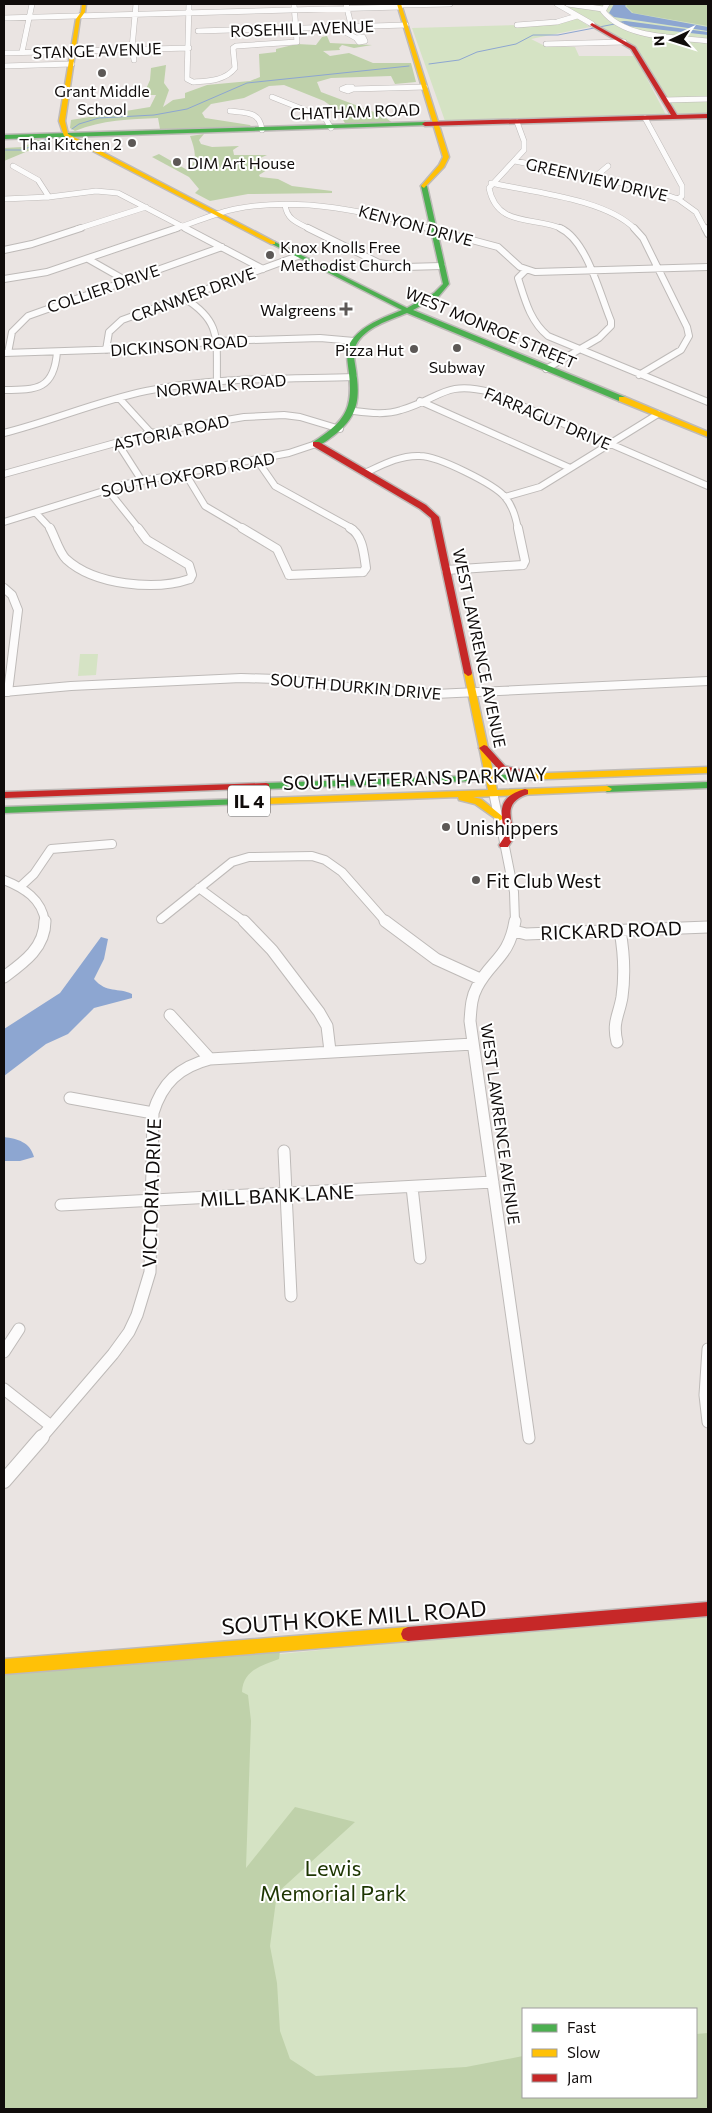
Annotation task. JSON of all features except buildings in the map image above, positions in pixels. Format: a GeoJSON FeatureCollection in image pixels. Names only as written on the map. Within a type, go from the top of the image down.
{"type":"FeatureCollection","features":[{"type":"Feature","properties":{"kind":"main road"},"geometry":{"type":"LineString","coordinates":[[66,135],[62,121],[80,16],[84,4]]}},
{"type":"Feature","properties":{"kind":"main road"},"geometry":{"type":"LineString","coordinates":[[316,444],[340,429],[354,411],[357,397],[350,352],[354,341],[366,332],[442,292],[446,284],[423,190],[428,179],[442,168],[446,160],[438,125],[400,5]]}},
{"type":"Feature","properties":{"kind":"main road"},"geometry":{"type":"LineString","coordinates":[[597,27],[624,42],[637,52],[675,117]]}},
{"type":"Feature","properties":{"kind":"main road","name":"CHATHAM ROAD"},"geometry":{"type":"LineString","coordinates":[[4,137],[708,116]]}},
{"type":"Feature","properties":{"kind":"main road"},"geometry":{"type":"LineString","coordinates":[[81,145],[81,138],[100,134]]}},
{"type":"Feature","properties":{"kind":"main road","name":"WEST MONROE STREET"},"geometry":{"type":"LineString","coordinates":[[66,135],[81,145],[408,311],[708,435]]}},
{"type":"Feature","properties":{"kind":"main road","name":"WEST LAWRENCE AVENUE"},"geometry":{"type":"LineString","coordinates":[[316,444],[423,507],[435,517],[493,792]]}},
{"type":"Feature","properties":{"kind":"main road"},"geometry":{"type":"LineString","coordinates":[[484,748],[499,766],[516,772],[610,770],[623,773]]}},
{"type":"Feature","properties":{"kind":"main road"},"geometry":{"type":"LineString","coordinates":[[456,779],[478,769],[484,748]]}},
{"type":"Feature","properties":{"kind":"main road"},"geometry":{"type":"LineString","coordinates":[[493,792],[507,785],[668,775],[689,770]]}},
{"type":"Feature","properties":{"kind":"main road","name":"SOUTH VETERANS PARKWAY"},"geometry":{"type":"LineString","coordinates":[[4,795],[708,770]]}},
{"type":"Feature","properties":{"kind":"main road"},"geometry":{"type":"LineString","coordinates":[[299,800],[328,795],[476,785],[485,783],[490,778]]}},
{"type":"Feature","properties":{"kind":"main road","name":"SOUTH VETERANS PARKWAY"},"geometry":{"type":"LineString","coordinates":[[4,810],[708,785]]}},
{"type":"Feature","properties":{"kind":"main road"},"geometry":{"type":"LineString","coordinates":[[504,845],[510,836],[505,812],[506,803],[512,796],[528,791]]}},
{"type":"Feature","properties":{"kind":"main road"},"geometry":{"type":"LineString","coordinates":[[370,797],[382,801],[465,798],[480,802],[499,818]]}},
{"type":"Feature","properties":{"kind":"main road","name":"SOUTH KOKE MILL ROAD"},"geometry":{"type":"LineString","coordinates":[[4,1667],[708,1609]]}},
{"type":"Feature","properties":{"kind":"street"},"geometry":{"type":"LineString","coordinates":[[22,52],[32,4]]}},
{"type":"Feature","properties":{"kind":"street"},"geometry":{"type":"LineString","coordinates":[[134,60],[132,50],[136,4]]}},
{"type":"Feature","properties":{"kind":"street"},"geometry":{"type":"LineString","coordinates":[[189,4],[190,48],[187,79],[192,83],[214,80],[230,74],[235,68],[233,48],[236,46],[295,43],[297,41],[294,4]]}},
{"type":"Feature","properties":{"kind":"street"},"geometry":{"type":"LineString","coordinates":[[242,4],[242,12]]}},
{"type":"Feature","properties":{"kind":"street"},"geometry":{"type":"LineString","coordinates":[[4,18],[450,4]]}},
{"type":"Feature","properties":{"kind":"street"},"geometry":{"type":"LineString","coordinates":[[557,4],[597,27]]}},
{"type":"Feature","properties":{"kind":"street"},"geometry":{"type":"LineString","coordinates":[[568,4],[603,9]]}},
{"type":"Feature","properties":{"kind":"street"},"geometry":{"type":"LineString","coordinates":[[607,4],[603,9],[604,16],[634,31],[708,41]]}},
{"type":"Feature","properties":{"kind":"street"},"geometry":{"type":"LineString","coordinates":[[347,6],[352,26],[352,29],[347,33],[356,38]]}},
{"type":"Feature","properties":{"kind":"street"},"geometry":{"type":"LineString","coordinates":[[517,25],[557,22],[577,16]]}},
{"type":"Feature","properties":{"kind":"street","name":"ROSEHILL AVENUE"},"geometry":{"type":"LineString","coordinates":[[198,31],[406,25]]}},
{"type":"Feature","properties":{"kind":"street"},"geometry":{"type":"LineString","coordinates":[[546,44],[624,42]]}},
{"type":"Feature","properties":{"kind":"street","name":"STANGE AVENUE"},"geometry":{"type":"LineString","coordinates":[[4,53],[190,48]]}},
{"type":"Feature","properties":{"kind":"street"},"geometry":{"type":"LineString","coordinates":[[4,66],[72,64]]}},
{"type":"Feature","properties":{"kind":"street"},"geometry":{"type":"LineString","coordinates":[[353,89],[425,86]]}},
{"type":"Feature","properties":{"kind":"street"},"geometry":{"type":"LineString","coordinates":[[272,97],[325,118],[331,128]]}},
{"type":"Feature","properties":{"kind":"street"},"geometry":{"type":"LineString","coordinates":[[665,100],[708,100]]}},
{"type":"Feature","properties":{"kind":"street"},"geometry":{"type":"LineString","coordinates":[[230,112],[256,115],[261,120],[262,130]]}},
{"type":"Feature","properties":{"kind":"street"},"geometry":{"type":"LineString","coordinates":[[645,118],[682,186],[682,196],[678,199]]}},
{"type":"Feature","properties":{"kind":"street"},"geometry":{"type":"LineString","coordinates":[[517,122],[525,148],[523,154],[494,178],[491,183],[490,197],[495,207],[501,212],[572,233],[590,272],[611,326],[603,336],[546,369]]}},
{"type":"Feature","properties":{"kind":"street","name":"GREENVIEW DRIVE"},"geometry":{"type":"LineString","coordinates":[[515,161],[653,190],[678,199],[696,212],[708,234]]}},
{"type":"Feature","properties":{"kind":"street"},"geometry":{"type":"LineString","coordinates":[[13,166],[38,180],[49,197]]}},
{"type":"Feature","properties":{"kind":"street"},"geometry":{"type":"LineString","coordinates":[[595,177],[608,166]]}},
{"type":"Feature","properties":{"kind":"street"},"geometry":{"type":"LineString","coordinates":[[491,183],[580,201],[622,217],[640,234],[687,327],[689,336],[681,350],[639,375]]}},
{"type":"Feature","properties":{"kind":"street"},"geometry":{"type":"LineString","coordinates":[[4,199],[107,191],[123,195],[263,269]]}},
{"type":"Feature","properties":{"kind":"street"},"geometry":{"type":"LineString","coordinates":[[285,205],[286,214],[293,221],[370,260],[397,267],[442,266]]}},
{"type":"Feature","properties":{"kind":"street","name":"KENYON DRIVE"},"geometry":{"type":"LineString","coordinates":[[4,279],[47,272],[218,214],[251,206],[285,205],[326,205],[355,209],[500,247],[508,252],[515,263],[526,270]]}},
{"type":"Feature","properties":{"kind":"street"},"geometry":{"type":"LineString","coordinates":[[4,250],[32,244],[146,207]]}},
{"type":"Feature","properties":{"kind":"street","name":"COLLIER DRIVE"},"geometry":{"type":"LineString","coordinates":[[6,353],[13,329],[28,316],[222,247]]}},
{"type":"Feature","properties":{"kind":"street","name":"CRANMER DRIVE"},"geometry":{"type":"LineString","coordinates":[[106,350],[107,336],[117,324],[298,256]]}},
{"type":"Feature","properties":{"kind":"street"},"geometry":{"type":"LineString","coordinates":[[88,259],[125,280]]}},
{"type":"Feature","properties":{"kind":"street"},"geometry":{"type":"LineString","coordinates":[[708,268],[549,273],[526,270],[518,278],[536,326],[549,338],[708,401]]}},
{"type":"Feature","properties":{"kind":"street"},"geometry":{"type":"LineString","coordinates":[[184,298],[204,310],[213,322],[216,342],[217,382]]}},
{"type":"Feature","properties":{"kind":"street","name":"DICKINSON ROAD"},"geometry":{"type":"LineString","coordinates":[[6,353],[156,348],[216,342],[316,338],[354,341]]}},
{"type":"Feature","properties":{"kind":"street"},"geometry":{"type":"LineString","coordinates":[[4,390],[30,388],[46,382],[53,375],[57,352]]}},
{"type":"Feature","properties":{"kind":"street","name":"NORWALK ROAD"},"geometry":{"type":"LineString","coordinates":[[4,433],[119,398],[164,388],[217,382],[354,377]]}},
{"type":"Feature","properties":{"kind":"street","name":"FARRAGUT DRIVE"},"geometry":{"type":"LineString","coordinates":[[354,411],[391,412],[423,403],[446,389],[470,388],[484,390],[708,486]]}},
{"type":"Feature","properties":{"kind":"street"},"geometry":{"type":"LineString","coordinates":[[119,398],[151,433]]}},
{"type":"Feature","properties":{"kind":"street"},"geometry":{"type":"LineString","coordinates":[[423,403],[570,468]]}},
{"type":"Feature","properties":{"kind":"street"},"geometry":{"type":"LineString","coordinates":[[505,497],[540,487],[658,414]]}},
{"type":"Feature","properties":{"kind":"street","name":"ASTORIA ROAD"},"geometry":{"type":"LineString","coordinates":[[4,474],[151,433],[197,424],[272,415],[300,417],[340,429]]}},
{"type":"Feature","properties":{"kind":"street"},"geometry":{"type":"LineString","coordinates":[[117,442],[142,481]]}},
{"type":"Feature","properties":{"kind":"street","name":"SOUTH OXFORD ROAD"},"geometry":{"type":"LineString","coordinates":[[4,522],[107,489],[299,451],[316,444]]}},
{"type":"Feature","properties":{"kind":"street"},"geometry":{"type":"LineString","coordinates":[[365,472],[402,456],[428,455],[445,461],[505,497],[511,507],[525,566],[446,570]]}},
{"type":"Feature","properties":{"kind":"street"},"geometry":{"type":"LineString","coordinates":[[185,473],[205,506],[277,549],[282,556],[287,577],[365,573],[366,568],[362,545],[354,530],[343,522],[274,486],[257,460]]}},
{"type":"Feature","properties":{"kind":"street"},"geometry":{"type":"LineString","coordinates":[[36,513],[50,527],[64,558],[92,576],[107,581],[130,584],[192,580],[189,565],[152,544],[107,489]]}},
{"type":"Feature","properties":{"kind":"street"},"geometry":{"type":"LineString","coordinates":[[4,588],[12,595],[18,610],[6,692]]}},
{"type":"Feature","properties":{"kind":"street","name":"SOUTH DURKIN DRIVE"},"geometry":{"type":"LineString","coordinates":[[6,692],[108,684],[263,678],[406,693],[472,692],[708,681]]}},
{"type":"Feature","properties":{"kind":"street","name":"WEST LAWRENCE AVENUE"},"geometry":{"type":"LineString","coordinates":[[493,792],[516,906],[514,931],[503,954],[480,979],[470,1009],[473,1044],[529,1438]]}},
{"type":"Feature","properties":{"kind":"street"},"geometry":{"type":"LineString","coordinates":[[21,886],[34,874],[51,849],[56,847],[112,844]]}},
{"type":"Feature","properties":{"kind":"street"},"geometry":{"type":"LineString","coordinates":[[161,919],[226,865],[240,859],[301,855],[318,858],[342,872],[387,924],[406,939],[436,959],[480,979]]}},
{"type":"Feature","properties":{"kind":"street"},"geometry":{"type":"LineString","coordinates":[[4,880],[21,886],[32,894],[41,906],[44,917],[44,929],[38,946],[24,962],[4,977]]}},
{"type":"Feature","properties":{"kind":"street"},"geometry":{"type":"LineString","coordinates":[[199,888],[238,916],[272,950],[319,1012],[327,1026],[330,1051]]}},
{"type":"Feature","properties":{"kind":"street","name":"RICKARD ROAD"},"geometry":{"type":"LineString","coordinates":[[514,931],[526,934],[708,927]]}},
{"type":"Feature","properties":{"kind":"street"},"geometry":{"type":"LineString","coordinates":[[617,1042],[612,1027],[622,1000],[624,978],[624,954],[620,930]]}},
{"type":"Feature","properties":{"kind":"street"},"geometry":{"type":"LineString","coordinates":[[170,1014],[210,1059]]}},
{"type":"Feature","properties":{"kind":"street","name":"VICTORIA DRIVE"},"geometry":{"type":"LineString","coordinates":[[4,1481],[113,1354],[129,1332],[137,1314],[150,1272],[153,1113],[158,1094],[168,1080],[184,1067],[210,1059],[473,1044]]}},
{"type":"Feature","properties":{"kind":"street"},"geometry":{"type":"LineString","coordinates":[[70,1098],[153,1113]]}},
{"type":"Feature","properties":{"kind":"street"},"geometry":{"type":"LineString","coordinates":[[284,1151],[291,1296]]}},
{"type":"Feature","properties":{"kind":"street","name":"MILL BANK LANE"},"geometry":{"type":"LineString","coordinates":[[61,1206],[492,1182]]}},
{"type":"Feature","properties":{"kind":"street"},"geometry":{"type":"LineString","coordinates":[[412,1187],[420,1258]]}},
{"type":"Feature","properties":{"kind":"street"},"geometry":{"type":"LineString","coordinates":[[4,1352],[19,1329]]}},
{"type":"Feature","properties":{"kind":"street"},"geometry":{"type":"LineString","coordinates":[[708,1350],[704,1406],[708,1422]]}},
{"type":"Feature","properties":{"kind":"street"},"geometry":{"type":"LineString","coordinates":[[4,1389],[52,1426]]}},
{"type":"Feature","properties":{"kind":"green space"},"geometry":{"type":"Polygon","coordinates":[[[560,4],[708,4],[708,114],[678,114],[635,47],[560,4]]]}},
{"type":"Feature","properties":{"kind":"green space"},"geometry":{"type":"Polygon","coordinates":[[[628,4],[708,4],[708,26],[633,13],[626,6],[628,4]]]}},
{"type":"Feature","properties":{"kind":"green space"},"geometry":{"type":"Polygon","coordinates":[[[577,18],[590,27],[531,39],[545,46],[575,47],[579,56],[635,56],[666,115],[445,121],[412,28],[557,24],[577,18]]]}},
{"type":"Feature","properties":{"kind":"green space"},"geometry":{"type":"Polygon","coordinates":[[[327,36],[330,43],[372,45],[354,48],[342,45],[339,48],[340,50],[323,51],[330,56],[349,53],[373,63],[411,63],[416,82],[395,84],[391,76],[331,78],[317,82],[321,92],[382,115],[394,124],[346,125],[338,111],[324,101],[284,85],[269,86],[244,98],[211,104],[202,113],[205,118],[250,125],[252,128],[160,129],[158,118],[106,122],[75,131],[70,128],[71,120],[150,107],[156,95],[138,95],[129,91],[146,89],[150,80],[151,68],[166,65],[164,83],[169,90],[163,107],[173,100],[185,98],[185,93],[207,85],[250,81],[260,77],[259,54],[276,52],[276,49],[297,44],[316,45],[322,37],[327,36]]]}},
{"type":"Feature","properties":{"kind":"green space"},"geometry":{"type":"Polygon","coordinates":[[[204,134],[199,140],[201,144],[212,147],[239,146],[233,150],[234,155],[267,155],[258,159],[258,165],[267,170],[259,175],[260,177],[278,179],[292,186],[332,191],[332,193],[248,194],[210,201],[195,193],[199,189],[189,177],[152,157],[159,154],[189,171],[195,158],[190,136],[204,134]]]}},
{"type":"Feature","properties":{"kind":"green space"},"geometry":{"type":"Polygon","coordinates":[[[33,139],[52,141],[4,161],[4,148],[23,147],[33,142],[33,139]]]}},
{"type":"Feature","properties":{"kind":"green space"},"geometry":{"type":"Polygon","coordinates":[[[80,654],[98,654],[96,675],[78,676],[80,654]]]}},
{"type":"Feature","properties":{"kind":"green space","name":"Lewis Memorial Park"},"geometry":{"type":"Polygon","coordinates":[[[708,1612],[708,2109],[33,2109],[4,1681],[708,1612]]]}},
{"type":"Feature","properties":{"kind":"green space"},"geometry":{"type":"Polygon","coordinates":[[[280,1651],[279,1659],[254,1670],[249,1674],[243,1685],[242,1692],[248,1695],[251,1721],[246,1868],[295,1807],[355,1822],[277,1893],[270,1946],[277,1983],[280,2031],[290,2059],[316,2076],[466,2067],[522,2056],[522,2098],[697,2098],[697,2034],[708,2033],[708,2109],[4,2109],[4,1673],[280,1651]]]}},
{"type":"Feature","properties":{"kind":"water"},"geometry":{"type":"Polygon","coordinates":[[[614,4],[627,4],[625,6],[632,13],[708,27],[708,31],[614,17],[609,13],[614,4]]]}},
{"type":"Feature","properties":{"kind":"water"},"geometry":{"type":"Polygon","coordinates":[[[618,21],[708,32],[708,35],[627,26],[623,24],[624,22],[618,21]]]}},
{"type":"Feature","properties":{"kind":"water"},"geometry":{"type":"Polygon","coordinates":[[[101,937],[108,939],[104,959],[94,979],[103,987],[132,994],[132,998],[94,1008],[68,1034],[46,1044],[4,1076],[4,1029],[60,993],[101,937]]]}},
{"type":"Feature","properties":{"kind":"water"},"geometry":{"type":"Polygon","coordinates":[[[4,1137],[23,1142],[30,1148],[34,1157],[20,1161],[4,1161],[4,1137]]]}},
{"type":"Feature","properties":{"kind":"waterway"},"geometry":{"type":"LineString","coordinates":[[429,64],[459,60],[477,52],[516,44],[533,35],[558,35],[625,22]]}},
{"type":"Feature","properties":{"kind":"waterway"},"geometry":{"type":"LineString","coordinates":[[72,129],[79,124],[99,118],[154,115],[187,109],[247,83],[409,66]]}},
{"type":"Feature","properties":{"kind":"waterway"},"geometry":{"type":"LineString","coordinates":[[4,150],[23,150],[47,139]]}},
{"type":"Feature","properties":{"kind":"traffic: fast"},"geometry":{"type":"LineString","coordinates":[[4,137],[425,124]]}},
{"type":"Feature","properties":{"kind":"traffic: fast"},"geometry":{"type":"LineString","coordinates":[[316,444],[338,428],[350,412],[355,393],[351,354],[353,343],[373,325],[425,302],[437,294],[446,284],[424,186]]}},
{"type":"Feature","properties":{"kind":"traffic: fast"},"geometry":{"type":"LineString","coordinates":[[273,243],[399,307],[622,399]]}},
{"type":"Feature","properties":{"kind":"traffic: fast"},"geometry":{"type":"LineString","coordinates":[[266,786],[522,777]]}},
{"type":"Feature","properties":{"kind":"traffic: fast"},"geometry":{"type":"LineString","coordinates":[[607,789],[708,785]]}},
{"type":"Feature","properties":{"kind":"traffic: fast"},"geometry":{"type":"LineString","coordinates":[[4,810],[241,802]]}},
{"type":"Feature","properties":{"kind":"traffic: slow"},"geometry":{"type":"LineString","coordinates":[[84,4],[83,12],[78,19],[62,121],[66,135],[273,243]]}},
{"type":"Feature","properties":{"kind":"traffic: slow"},"geometry":{"type":"LineString","coordinates":[[399,4],[446,157],[442,166],[424,186]]}},
{"type":"Feature","properties":{"kind":"traffic: slow"},"geometry":{"type":"LineString","coordinates":[[622,399],[708,435]]}},
{"type":"Feature","properties":{"kind":"traffic: slow"},"geometry":{"type":"LineString","coordinates":[[468,673],[493,792]]}},
{"type":"Feature","properties":{"kind":"traffic: slow"},"geometry":{"type":"LineString","coordinates":[[522,777],[708,770]]}},
{"type":"Feature","properties":{"kind":"traffic: slow"},"geometry":{"type":"LineString","coordinates":[[241,802],[607,789]]}},
{"type":"Feature","properties":{"kind":"traffic: slow"},"geometry":{"type":"LineString","coordinates":[[462,798],[478,801],[499,818]]}},
{"type":"Feature","properties":{"kind":"traffic: slow"},"geometry":{"type":"LineString","coordinates":[[4,1667],[408,1634]]}},
{"type":"Feature","properties":{"kind":"traffic: jam"},"geometry":{"type":"LineString","coordinates":[[592,24],[633,48],[675,117]]}},
{"type":"Feature","properties":{"kind":"traffic: jam"},"geometry":{"type":"LineString","coordinates":[[425,124],[708,116]]}},
{"type":"Feature","properties":{"kind":"traffic: jam"},"geometry":{"type":"LineString","coordinates":[[316,444],[423,507],[435,517],[468,673]]}},
{"type":"Feature","properties":{"kind":"traffic: jam"},"geometry":{"type":"LineString","coordinates":[[484,748],[502,768],[519,772]]}},
{"type":"Feature","properties":{"kind":"traffic: jam"},"geometry":{"type":"LineString","coordinates":[[4,795],[266,786]]}},
{"type":"Feature","properties":{"kind":"traffic: jam"},"geometry":{"type":"LineString","coordinates":[[504,845],[510,836],[505,814],[507,804],[516,795],[525,792]]}},
{"type":"Feature","properties":{"kind":"traffic: jam"},"geometry":{"type":"LineString","coordinates":[[408,1634],[708,1609]]}},
{"type":"Feature","properties":{"kind":"place","name":"Grant Middle School"},"geometry":{"type":"Point","coordinates":[102,73]}},
{"type":"Feature","properties":{"kind":"place","name":"Thai Kitchen 2"},"geometry":{"type":"Point","coordinates":[132,143]}},
{"type":"Feature","properties":{"kind":"place","name":"DIM Art House"},"geometry":{"type":"Point","coordinates":[177,162]}},
{"type":"Feature","properties":{"kind":"place","name":"Knox Knolls Free Methodist Church"},"geometry":{"type":"Point","coordinates":[270,255]}},
{"type":"Feature","properties":{"kind":"place","name":"Walgreens"},"geometry":{"type":"Point","coordinates":[346,309]}},
{"type":"Feature","properties":{"kind":"place","name":"Subway"},"geometry":{"type":"Point","coordinates":[457,348]}},
{"type":"Feature","properties":{"kind":"place","name":"Pizza Hut"},"geometry":{"type":"Point","coordinates":[414,349]}},
{"type":"Feature","properties":{"kind":"place","name":"Unishippers"},"geometry":{"type":"Point","coordinates":[446,827]}},
{"type":"Feature","properties":{"kind":"place","name":"Fit Club West"},"geometry":{"type":"Point","coordinates":[476,880]}}]}
